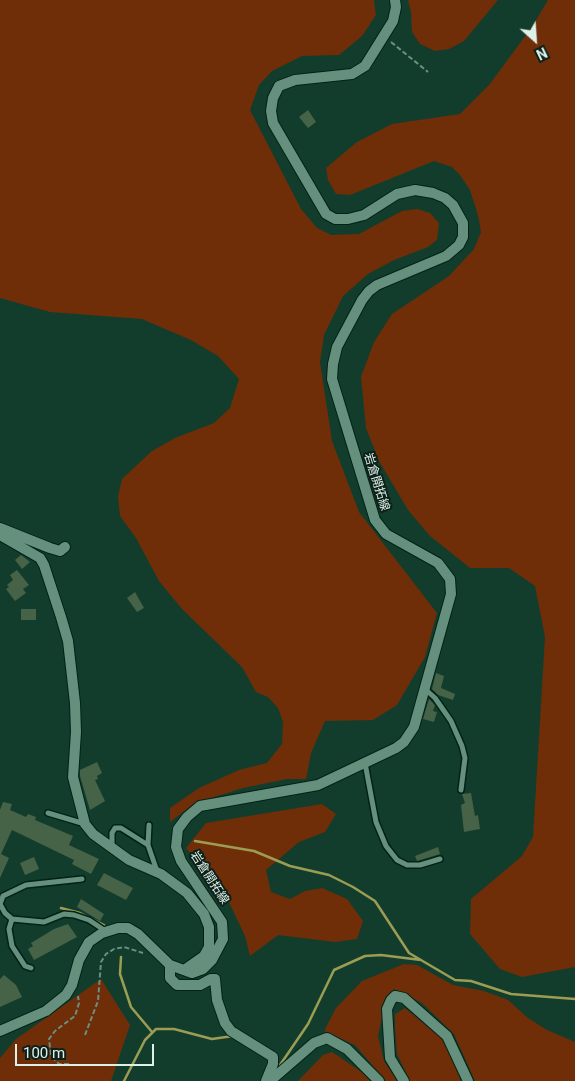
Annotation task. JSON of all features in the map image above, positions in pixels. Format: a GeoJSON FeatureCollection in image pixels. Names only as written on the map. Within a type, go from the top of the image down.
{"type":"FeatureCollection","features":[{"type":"Feature","properties":{"kind":"street","name":"岩倉開拓線"},"geometry":{"type":"LineString","coordinates":[[184,970],[192,973],[202,969],[212,960],[224,939],[222,922],[181,861],[176,847],[178,829],[186,817],[200,806],[310,788],[365,763],[404,742],[414,727],[451,594],[450,579],[438,563],[386,534],[375,520],[332,379],[333,364],[338,347],[362,300],[369,291],[378,285],[446,256],[459,245],[463,236],[463,223],[454,205],[445,198],[433,193],[415,190],[397,194],[364,215],[348,219],[335,219],[326,214],[273,123],[271,110],[273,98],[279,86],[295,80],[352,74],[365,66],[393,21],[396,7],[395,0]]}},
{"type":"Feature","properties":{"kind":"street"},"geometry":{"type":"LineString","coordinates":[[0,528],[60,551],[65,547]]}},
{"type":"Feature","properties":{"kind":"street"},"geometry":{"type":"LineString","coordinates":[[0,535],[31,551],[40,558],[44,565],[68,641],[75,703],[74,777],[85,824],[93,834],[129,860],[158,873],[187,893],[204,914],[209,927],[209,947],[204,956],[184,970],[170,965],[138,934],[128,928],[107,932],[89,942],[79,960],[72,986],[66,995],[46,1011],[0,1031]]}},
{"type":"Feature","properties":{"kind":"street"},"geometry":{"type":"LineString","coordinates":[[170,965],[170,978],[177,986],[200,985],[215,979],[217,1000],[225,1023],[231,1030],[273,1057],[266,1081]]}},
{"type":"Feature","properties":{"kind":"street"},"geometry":{"type":"LineString","coordinates":[[404,1081],[390,1058],[387,1009],[395,996],[404,998],[447,1036],[468,1081]]}},
{"type":"Feature","properties":{"kind":"street"},"geometry":{"type":"LineString","coordinates":[[270,1081],[314,1043],[327,1038],[347,1049],[379,1081]]}},
{"type":"Feature","properties":{"kind":"lane"},"geometry":{"type":"LineString","coordinates":[[424,689],[435,698],[451,722],[462,746],[465,758],[461,790]]}},
{"type":"Feature","properties":{"kind":"lane"},"geometry":{"type":"LineString","coordinates":[[365,763],[376,822],[386,846],[397,860],[407,865],[420,865],[440,859]]}},
{"type":"Feature","properties":{"kind":"lane"},"geometry":{"type":"LineString","coordinates":[[48,813],[85,824]]}},
{"type":"Feature","properties":{"kind":"lane"},"geometry":{"type":"LineString","coordinates":[[149,825],[148,845],[158,873]]}},
{"type":"Feature","properties":{"kind":"lane"},"geometry":{"type":"LineString","coordinates":[[112,848],[112,833],[115,828],[121,828],[148,845]]}},
{"type":"Feature","properties":{"kind":"lane"},"geometry":{"type":"LineString","coordinates":[[82,879],[17,888],[3,896],[0,904],[5,913],[12,918],[44,922],[64,914],[74,915],[88,920],[107,932]]}},
{"type":"Feature","properties":{"kind":"lane"},"geometry":{"type":"LineString","coordinates":[[12,918],[9,929],[12,946],[25,966],[31,968]]}},
{"type":"Feature","properties":{"kind":"path"},"geometry":{"type":"LineString","coordinates":[[385,36],[428,72]]}},
{"type":"Feature","properties":{"kind":"path"},"geometry":{"type":"LineString","coordinates":[[86,1035],[98,1001],[101,962],[106,954],[114,949],[124,947],[162,957]]}},
{"type":"Feature","properties":{"kind":"path"},"geometry":{"type":"LineString","coordinates":[[69,1064],[60,1064],[51,1056],[49,1039],[55,1031],[75,1016],[79,1003],[76,990],[72,986]]}},
{"type":"Feature","properties":{"kind":"shaded area"},"geometry":{"type":"Polygon","coordinates":[[[0,0],[374,0],[376,15],[362,36],[339,55],[302,56],[272,71],[259,85],[250,110],[301,209],[317,228],[331,235],[359,234],[402,211],[417,209],[430,213],[439,223],[437,240],[428,247],[394,260],[368,274],[343,296],[324,335],[320,362],[332,441],[359,512],[437,613],[425,657],[397,705],[373,720],[325,721],[311,753],[306,779],[287,779],[243,788],[195,803],[170,822],[170,808],[199,788],[239,770],[267,763],[282,744],[283,722],[278,708],[268,697],[256,692],[242,667],[182,609],[159,581],[136,538],[120,516],[118,496],[122,479],[152,451],[175,438],[214,423],[230,408],[239,379],[218,356],[191,340],[142,319],[50,312],[0,298],[0,0]]]}},
{"type":"Feature","properties":{"kind":"shaded area"},"geometry":{"type":"Polygon","coordinates":[[[408,0],[498,0],[464,41],[449,49],[435,51],[420,44],[412,32],[408,0]]]}},
{"type":"Feature","properties":{"kind":"shaded area"},"geometry":{"type":"Polygon","coordinates":[[[548,0],[575,0],[575,967],[522,977],[500,969],[470,934],[471,899],[522,856],[533,837],[545,637],[535,586],[509,568],[470,568],[429,535],[408,510],[379,461],[366,428],[361,377],[374,342],[392,314],[449,276],[474,249],[481,232],[478,215],[470,190],[460,175],[452,167],[434,161],[350,195],[336,194],[328,180],[326,168],[357,142],[392,124],[460,114],[489,85],[532,27],[548,0]]]}},
{"type":"Feature","properties":{"kind":"shaded area"},"geometry":{"type":"Polygon","coordinates":[[[322,804],[336,814],[325,832],[299,842],[266,870],[271,892],[290,899],[305,891],[322,888],[347,899],[363,921],[357,939],[335,942],[278,935],[250,956],[245,936],[227,898],[186,848],[206,823],[322,804]]]}},
{"type":"Feature","properties":{"kind":"shaded area"},"geometry":{"type":"Polygon","coordinates":[[[404,964],[417,965],[453,985],[484,991],[508,1000],[528,1018],[547,1030],[575,1042],[575,1081],[475,1081],[454,1034],[422,1003],[394,989],[386,998],[378,1036],[384,1061],[397,1081],[386,1081],[355,1045],[324,1031],[336,1008],[362,981],[404,964]]]}},
{"type":"Feature","properties":{"kind":"shaded area"},"geometry":{"type":"Polygon","coordinates":[[[101,979],[130,1025],[111,1081],[0,1081],[0,1058],[16,1039],[101,979]]]}},
{"type":"Feature","properties":{"kind":"shaded area"},"geometry":{"type":"Polygon","coordinates":[[[405,1008],[444,1040],[461,1081],[410,1081],[397,1054],[395,1028],[395,1014],[405,1008]]]}},
{"type":"Feature","properties":{"kind":"shaded area"},"geometry":{"type":"Polygon","coordinates":[[[332,1052],[363,1073],[370,1081],[298,1081],[323,1055],[332,1052]]]}},
{"type":"Feature","properties":{"kind":"building"},"geometry":{"type":"Polygon","coordinates":[[[308,110],[316,122],[308,128],[299,117],[308,110]]]}},
{"type":"Feature","properties":{"kind":"building"},"geometry":{"type":"Polygon","coordinates":[[[21,555],[30,562],[22,569],[15,560],[21,555]]]}},
{"type":"Feature","properties":{"kind":"building"},"geometry":{"type":"Polygon","coordinates":[[[17,570],[29,585],[23,589],[26,593],[15,601],[6,589],[9,587],[7,585],[13,580],[10,575],[17,570]]]}},
{"type":"Feature","properties":{"kind":"building"},"geometry":{"type":"Polygon","coordinates":[[[135,592],[144,608],[137,612],[127,598],[135,592]]]}},
{"type":"Feature","properties":{"kind":"building"},"geometry":{"type":"Polygon","coordinates":[[[21,609],[36,609],[36,620],[21,620],[21,609]]]}},
{"type":"Feature","properties":{"kind":"building"},"geometry":{"type":"Polygon","coordinates":[[[436,673],[444,676],[441,688],[455,694],[453,700],[438,695],[432,689],[436,673]]]}},
{"type":"Feature","properties":{"kind":"building"},"geometry":{"type":"Polygon","coordinates":[[[429,699],[435,705],[433,711],[437,712],[434,722],[423,719],[429,699]]]}},
{"type":"Feature","properties":{"kind":"building"},"geometry":{"type":"Polygon","coordinates":[[[97,762],[102,773],[95,780],[105,801],[90,810],[80,770],[97,762]]]}},
{"type":"Feature","properties":{"kind":"building"},"geometry":{"type":"Polygon","coordinates":[[[471,793],[475,816],[478,815],[480,829],[464,832],[461,805],[465,803],[462,794],[471,793]]]}},
{"type":"Feature","properties":{"kind":"building"},"geometry":{"type":"Polygon","coordinates":[[[3,802],[12,804],[10,810],[26,817],[28,814],[36,817],[35,820],[73,836],[69,845],[99,859],[91,874],[72,864],[74,860],[12,830],[1,854],[9,858],[0,878],[0,810],[3,802]]]}},
{"type":"Feature","properties":{"kind":"building"},"geometry":{"type":"Polygon","coordinates":[[[438,847],[440,854],[417,861],[415,856],[438,847]]]}},
{"type":"Feature","properties":{"kind":"building"},"geometry":{"type":"Polygon","coordinates":[[[34,857],[39,869],[25,875],[20,863],[34,857]]]}},
{"type":"Feature","properties":{"kind":"building"},"geometry":{"type":"Polygon","coordinates":[[[104,873],[133,888],[126,900],[97,885],[104,873]]]}},
{"type":"Feature","properties":{"kind":"building"},"geometry":{"type":"Polygon","coordinates":[[[81,899],[104,914],[100,921],[77,907],[81,899]]]}},
{"type":"Feature","properties":{"kind":"building"},"geometry":{"type":"Polygon","coordinates":[[[68,924],[77,937],[34,960],[28,949],[33,946],[31,943],[54,929],[68,924]]]}},
{"type":"Feature","properties":{"kind":"building"},"geometry":{"type":"Polygon","coordinates":[[[4,975],[16,985],[22,997],[0,1007],[0,979],[4,975]]]}},
{"type":"Feature","properties":{"kind":"waterway"},"geometry":{"type":"LineString","coordinates":[[195,841],[254,851],[290,866],[329,875],[353,887],[375,901],[409,953],[455,980],[471,981],[511,994],[575,999]]}},
{"type":"Feature","properties":{"kind":"waterway"},"geometry":{"type":"LineString","coordinates":[[61,908],[80,913],[104,925]]}},
{"type":"Feature","properties":{"kind":"waterway"},"geometry":{"type":"LineString","coordinates":[[278,1068],[308,1024],[334,970],[365,956],[381,955],[421,960]]}},
{"type":"Feature","properties":{"kind":"waterway"},"geometry":{"type":"LineString","coordinates":[[121,957],[120,974],[131,1007],[152,1032]]}},
{"type":"Feature","properties":{"kind":"waterway"},"geometry":{"type":"LineString","coordinates":[[124,1081],[145,1040],[156,1029],[174,1029],[212,1039],[233,1036]]}}]}
